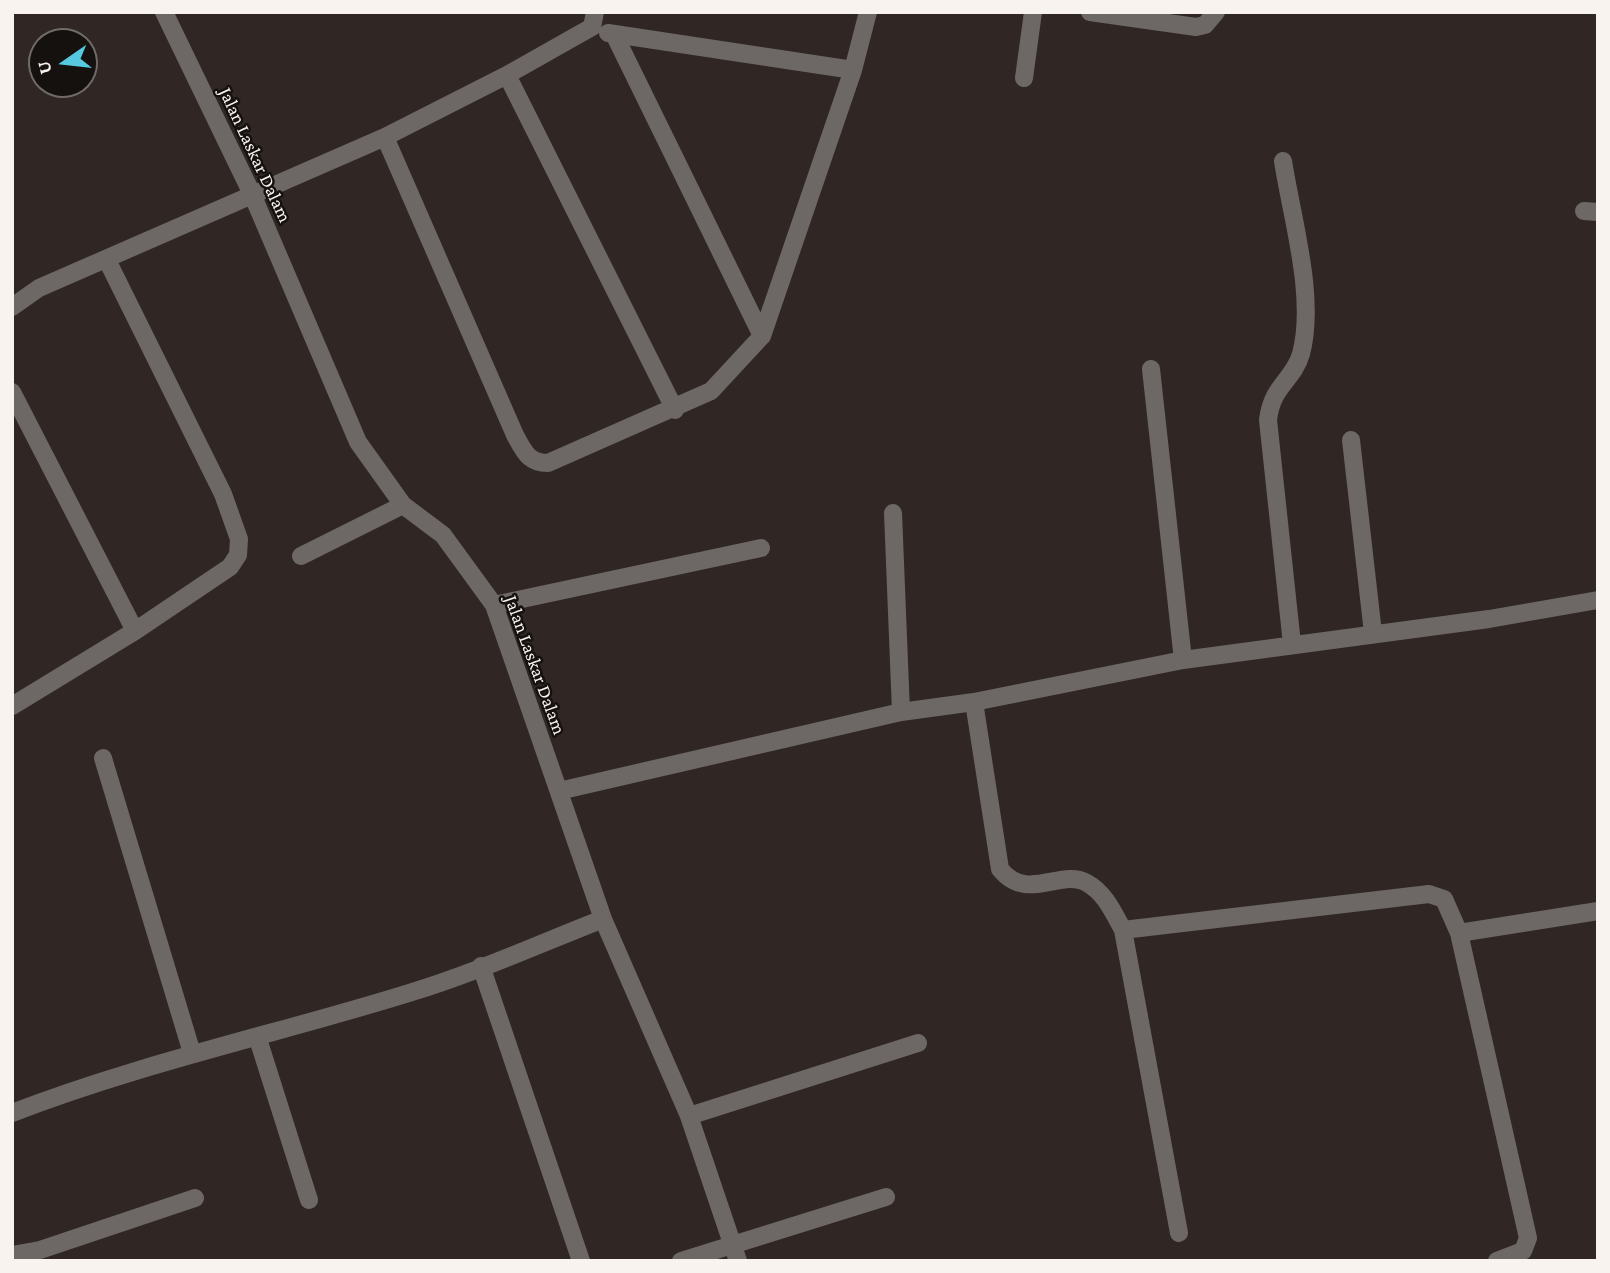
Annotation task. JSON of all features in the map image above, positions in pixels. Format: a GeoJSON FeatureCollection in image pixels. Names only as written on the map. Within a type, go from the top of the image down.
{"type":"FeatureCollection","features":[{"type":"Feature","properties":{"kind":"street","name":"Jalan Laskar Dalam"},"geometry":{"type":"LineString","coordinates":[[164,12],[252,194],[358,442],[403,505],[443,535],[494,605],[603,919],[689,1116],[735,1253]]}},
{"type":"Feature","properties":{"kind":"street"},"geometry":{"type":"LineString","coordinates":[[385,137],[515,435],[528,458],[537,463],[548,463],[675,410],[711,391],[762,336],[853,70],[868,12]]}},
{"type":"Feature","properties":{"kind":"street"},"geometry":{"type":"LineString","coordinates":[[1024,78],[1033,12]]}},
{"type":"Feature","properties":{"kind":"street"},"geometry":{"type":"LineString","coordinates":[[1090,12],[1196,27],[1205,25],[1216,12]]}},
{"type":"Feature","properties":{"kind":"street"},"geometry":{"type":"LineString","coordinates":[[12,307],[39,288],[385,137],[507,75],[593,20],[615,36],[762,336]]}},
{"type":"Feature","properties":{"kind":"street"},"geometry":{"type":"LineString","coordinates":[[615,36],[853,70]]}},
{"type":"Feature","properties":{"kind":"street"},"geometry":{"type":"LineString","coordinates":[[507,75],[675,410]]}},
{"type":"Feature","properties":{"kind":"street"},"geometry":{"type":"LineString","coordinates":[[1283,161],[1306,299],[1301,355],[1270,401],[1268,420],[1292,644]]}},
{"type":"Feature","properties":{"kind":"street"},"geometry":{"type":"LineString","coordinates":[[14,701],[135,631],[230,567],[238,555],[239,539],[223,494],[107,260]]}},
{"type":"Feature","properties":{"kind":"street"},"geometry":{"type":"LineString","coordinates":[[1151,369],[1183,660]]}},
{"type":"Feature","properties":{"kind":"street"},"geometry":{"type":"LineString","coordinates":[[12,393],[135,631]]}},
{"type":"Feature","properties":{"kind":"street"},"geometry":{"type":"LineString","coordinates":[[1350,440],[1373,633]]}},
{"type":"Feature","properties":{"kind":"street"},"geometry":{"type":"LineString","coordinates":[[302,556],[403,505]]}},
{"type":"Feature","properties":{"kind":"street"},"geometry":{"type":"LineString","coordinates":[[893,513],[901,712]]}},
{"type":"Feature","properties":{"kind":"street"},"geometry":{"type":"LineString","coordinates":[[494,605],[761,548]]}},
{"type":"Feature","properties":{"kind":"street"},"geometry":{"type":"LineString","coordinates":[[559,791],[901,712],[974,702],[1183,660],[1489,619],[1598,600]]}},
{"type":"Feature","properties":{"kind":"street"},"geometry":{"type":"LineString","coordinates":[[974,702],[1000,869],[1009,880],[1020,884],[1083,880],[1099,891],[1123,930],[1179,1233]]}},
{"type":"Feature","properties":{"kind":"street"},"geometry":{"type":"LineString","coordinates":[[103,758],[191,1053]]}},
{"type":"Feature","properties":{"kind":"street"},"geometry":{"type":"LineString","coordinates":[[1123,930],[1429,894],[1449,904],[1459,933],[1528,1238],[1523,1251],[1497,1261]]}},
{"type":"Feature","properties":{"kind":"street"},"geometry":{"type":"LineString","coordinates":[[1459,933],[1598,911]]}},
{"type":"Feature","properties":{"kind":"street"},"geometry":{"type":"LineString","coordinates":[[12,1113],[191,1053],[258,1039],[414,992],[603,919]]}},
{"type":"Feature","properties":{"kind":"street"},"geometry":{"type":"LineString","coordinates":[[481,966],[581,1261]]}},
{"type":"Feature","properties":{"kind":"street"},"geometry":{"type":"LineString","coordinates":[[258,1039],[309,1200]]}},
{"type":"Feature","properties":{"kind":"street"},"geometry":{"type":"LineString","coordinates":[[689,1116],[918,1043]]}},
{"type":"Feature","properties":{"kind":"street"},"geometry":{"type":"LineString","coordinates":[[681,1261],[735,1253],[886,1197]]}},
{"type":"Feature","properties":{"kind":"street"},"geometry":{"type":"LineString","coordinates":[[12,1255],[40,1250],[195,1198]]}}]}
